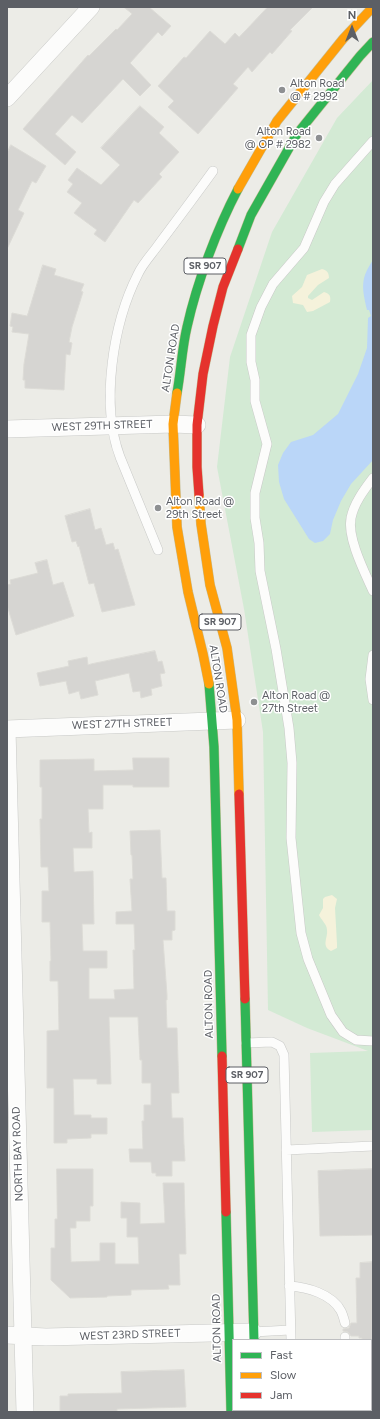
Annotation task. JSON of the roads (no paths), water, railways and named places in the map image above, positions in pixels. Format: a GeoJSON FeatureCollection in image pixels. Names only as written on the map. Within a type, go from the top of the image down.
{"type":"FeatureCollection","features":[{"type":"Feature","properties":{"kind":"highway","name":"ALTON ROAD"},"geometry":{"type":"LineString","coordinates":[[231,1412],[213,721],[203,654],[188,592],[177,527],[173,424],[187,327],[206,263],[231,202],[287,127],[343,39],[373,7]]}},
{"type":"Feature","properties":{"kind":"highway","name":"ALTON ROAD"},"geometry":{"type":"LineString","coordinates":[[254,1336],[237,720],[227,648],[210,585],[201,524],[197,467],[197,426],[203,374],[213,326],[224,287],[251,215],[287,127],[373,42]]}},
{"type":"Feature","properties":{"kind":"street"},"geometry":{"type":"LineString","coordinates":[[7,98],[91,7]]}},
{"type":"Feature","properties":{"kind":"street","name":"WEST 29TH STREET"},"geometry":{"type":"LineString","coordinates":[[7,429],[173,424],[197,426]]}},
{"type":"Feature","properties":{"kind":"street","name":"WEST 27TH STREET"},"geometry":{"type":"LineString","coordinates":[[7,729],[237,720]]}},
{"type":"Feature","properties":{"kind":"street","name":"NORTH BAY ROAD"},"geometry":{"type":"LineString","coordinates":[[7,729],[15,1336],[25,1412]]}},
{"type":"Feature","properties":{"kind":"street","name":"WEST 23RD STREET"},"geometry":{"type":"LineString","coordinates":[[15,1336],[46,1337],[229,1332],[254,1336]]}},
{"type":"Feature","properties":{"kind":"lane"},"geometry":{"type":"LineString","coordinates":[[373,141],[335,184],[324,202],[304,248],[273,284],[260,307],[251,335],[251,362],[255,380],[255,401],[267,444],[255,493],[255,518],[259,544],[260,571],[276,649],[289,728],[292,763],[292,846],[301,933],[308,959],[331,1015],[343,1032],[356,1040],[373,1041]]}},
{"type":"Feature","properties":{"kind":"lane"},"geometry":{"type":"LineString","coordinates":[[158,550],[115,444],[111,426],[112,368],[116,342],[128,298],[138,273],[212,171]]}},
{"type":"Feature","properties":{"kind":"lane"},"geometry":{"type":"LineString","coordinates":[[373,478],[359,497],[351,519],[352,540],[373,591]]}},
{"type":"Feature","properties":{"kind":"lane"},"geometry":{"type":"LineString","coordinates":[[373,655],[370,679],[373,700]]}},
{"type":"Feature","properties":{"kind":"lane"},"geometry":{"type":"LineString","coordinates":[[246,1043],[272,1042],[280,1046],[284,1055],[290,1335],[254,1336]]}},
{"type":"Feature","properties":{"kind":"lane"},"geometry":{"type":"LineString","coordinates":[[286,1150],[373,1146]]}},
{"type":"Feature","properties":{"kind":"lane"},"geometry":{"type":"LineString","coordinates":[[289,1286],[301,1286],[318,1292],[333,1301],[341,1311],[345,1323]]}},
{"type":"Feature","properties":{"kind":"water"},"geometry":{"type":"Polygon","coordinates":[[[373,260],[373,460],[351,484],[341,501],[333,520],[330,534],[323,541],[315,543],[309,539],[284,499],[279,482],[278,465],[283,453],[291,442],[313,435],[338,414],[358,374],[367,348],[368,318],[371,316],[369,310],[367,310],[363,284],[366,273],[373,260]]]}},
{"type":"Feature","properties":{"kind":"place","name":"Alton Road @ # 2992"},"geometry":{"type":"Point","coordinates":[282,90]}},
{"type":"Feature","properties":{"kind":"place","name":"Alton Road @ OP # 2982"},"geometry":{"type":"Point","coordinates":[319,138]}},
{"type":"Feature","properties":{"kind":"place","name":"Alton Road @ 29th Street"},"geometry":{"type":"Point","coordinates":[158,508]}},
{"type":"Feature","properties":{"kind":"place","name":"Alton Road @ 27th Street"},"geometry":{"type":"Point","coordinates":[254,702]}}]}
